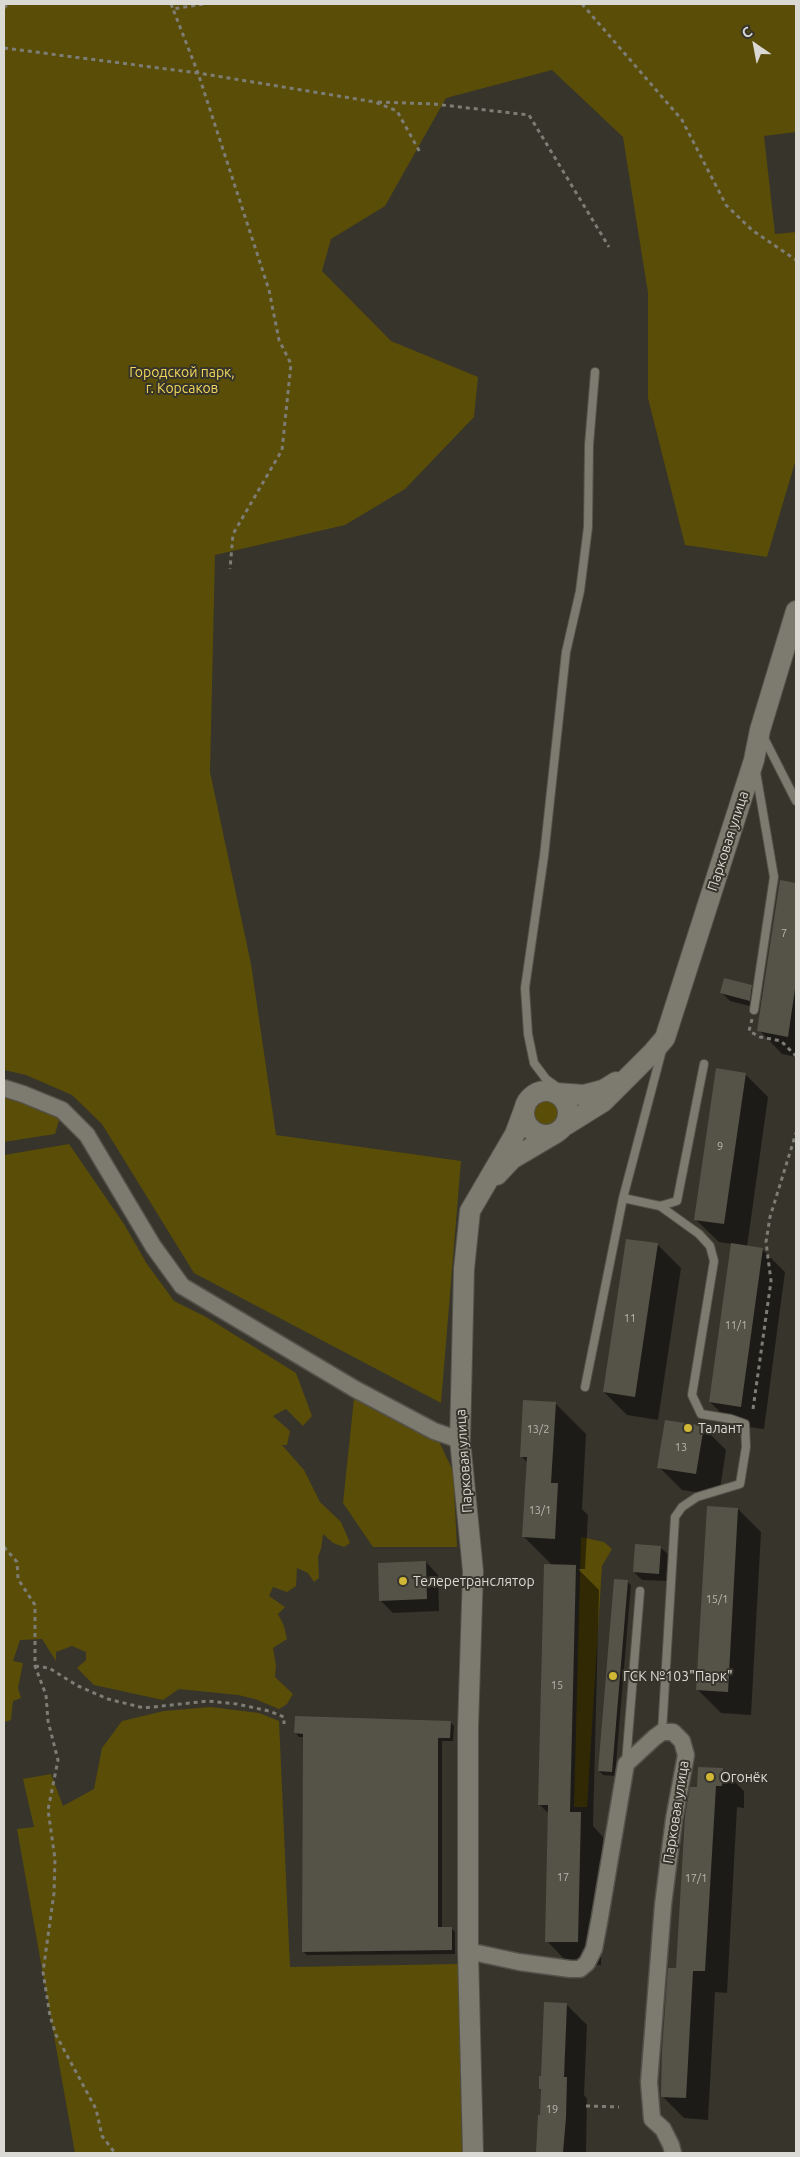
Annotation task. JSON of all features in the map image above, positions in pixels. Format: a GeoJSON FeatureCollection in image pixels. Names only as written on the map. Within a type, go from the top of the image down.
{"type":"FeatureCollection","features":[{"type":"Feature","properties":{"kind":"street","name":"Парковая улица"},"geometry":{"type":"LineString","coordinates":[[470,1210],[507,1164],[604,1102],[665,1038],[754,760],[760,730],[796,611]]}},
{"type":"Feature","properties":{"kind":"street","name":"Парковая улица"},"geometry":{"type":"LineString","coordinates":[[560,1092],[584,1095],[603,1090],[642,1063]]}},
{"type":"Feature","properties":{"kind":"street"},"geometry":{"type":"LineString","coordinates":[[4,1088],[62,1110],[87,1135],[153,1246],[182,1286],[354,1389],[434,1431],[460,1440]]}},
{"type":"Feature","properties":{"kind":"street"},"geometry":{"type":"LineString","coordinates":[[540,1092],[560,1092],[568,1112],[561,1129],[546,1135],[536,1133],[525,1117],[526,1107],[532,1097],[540,1092]]}},
{"type":"Feature","properties":{"kind":"street","name":"Парковая улица"},"geometry":{"type":"LineString","coordinates":[[473,2153],[468,1951],[468,1728],[473,1571],[460,1440],[464,1269],[470,1210],[515,1134],[526,1107]]}},
{"type":"Feature","properties":{"kind":"street","name":"Парковая улица"},"geometry":{"type":"LineString","coordinates":[[662,1732],[673,1732],[682,1741],[686,1755],[674,1819],[663,1905],[649,2082],[652,2118],[663,2129],[673,2153]]}},
{"type":"Feature","properties":{"kind":"street"},"geometry":{"type":"LineString","coordinates":[[468,1951],[519,1962],[570,1969],[580,1969],[587,1963],[594,1949],[626,1764],[662,1732]]}},
{"type":"Feature","properties":{"kind":"lane"},"geometry":{"type":"LineString","coordinates":[[560,1092],[546,1079],[534,1063],[528,1034],[525,988],[544,856],[564,661],[580,591],[588,527],[589,445],[595,372]]}},
{"type":"Feature","properties":{"kind":"lane"},"geometry":{"type":"LineString","coordinates":[[760,730],[796,802]]}},
{"type":"Feature","properties":{"kind":"lane"},"geometry":{"type":"LineString","coordinates":[[754,760],[774,877],[754,1010]]}},
{"type":"Feature","properties":{"kind":"lane"},"geometry":{"type":"LineString","coordinates":[[585,1387],[623,1198],[665,1038]]}},
{"type":"Feature","properties":{"kind":"lane"},"geometry":{"type":"LineString","coordinates":[[623,1198],[642,1204],[660,1206],[676,1201],[704,1064]]}},
{"type":"Feature","properties":{"kind":"lane"},"geometry":{"type":"LineString","coordinates":[[660,1206],[699,1234],[710,1246],[714,1262],[692,1395],[700,1414],[731,1419],[745,1424],[746,1447],[740,1484],[697,1497],[682,1507],[675,1517],[662,1732]]}},
{"type":"Feature","properties":{"kind":"lane"},"geometry":{"type":"LineString","coordinates":[[626,1764],[640,1591]]}},
{"type":"Feature","properties":{"kind":"path"},"geometry":{"type":"LineString","coordinates":[[4,8],[8,4]]}},
{"type":"Feature","properties":{"kind":"path"},"geometry":{"type":"LineString","coordinates":[[171,4],[198,73],[269,290],[279,340],[291,364],[282,450],[232,534],[230,570]]}},
{"type":"Feature","properties":{"kind":"path"},"geometry":{"type":"LineString","coordinates":[[173,9],[203,4]]}},
{"type":"Feature","properties":{"kind":"path"},"geometry":{"type":"LineString","coordinates":[[582,4],[682,120],[726,206],[752,230],[796,260]]}},
{"type":"Feature","properties":{"kind":"path"},"geometry":{"type":"LineString","coordinates":[[4,48],[198,73],[375,102],[434,104],[529,115],[608,248]]}},
{"type":"Feature","properties":{"kind":"path"},"geometry":{"type":"LineString","coordinates":[[375,102],[397,111],[421,154]]}},
{"type":"Feature","properties":{"kind":"path"},"geometry":{"type":"LineString","coordinates":[[754,1010],[749,1031],[760,1037],[781,1041],[796,1056]]}},
{"type":"Feature","properties":{"kind":"path"},"geometry":{"type":"LineString","coordinates":[[753,1410],[771,1281],[766,1242],[770,1217],[796,1133]]}},
{"type":"Feature","properties":{"kind":"path"},"geometry":{"type":"LineString","coordinates":[[4,1546],[17,1562],[18,1579],[35,1605],[35,1666],[46,1695],[48,1721],[58,1760],[48,1810],[55,1859],[54,1893],[43,1972],[50,2016],[56,2035],[96,2109],[102,2136],[115,2153]]}},
{"type":"Feature","properties":{"kind":"path"},"geometry":{"type":"LineString","coordinates":[[35,1666],[49,1668],[78,1686],[108,1699],[144,1708],[208,1701],[237,1704],[269,1710],[284,1717],[284,1724]]}},
{"type":"Feature","properties":{"kind":"path"},"geometry":{"type":"LineString","coordinates":[[586,2106],[619,2107]]}},
{"type":"Feature","properties":{"kind":"green space","name":"Городской парк, г. Корсаков"},"geometry":{"type":"Polygon","coordinates":[[[4,4],[796,4],[796,132],[764,136],[775,234],[796,232],[796,459],[767,557],[685,545],[648,398],[648,293],[623,137],[552,70],[446,98],[385,206],[331,239],[322,271],[391,341],[478,377],[474,417],[405,489],[345,525],[215,555],[210,772],[251,964],[276,1135],[461,1161],[441,1403],[194,1273],[102,1124],[72,1095],[26,1075],[4,1070],[4,4]]]}},
{"type":"Feature","properties":{"kind":"green space"},"geometry":{"type":"Polygon","coordinates":[[[4,1088],[62,1110],[55,1134],[4,1142],[4,1088]]]}},
{"type":"Feature","properties":{"kind":"green space"},"geometry":{"type":"Polygon","coordinates":[[[547,1099],[556,1103],[560,1112],[556,1121],[547,1125],[538,1121],[534,1112],[538,1103],[547,1099]]]}},
{"type":"Feature","properties":{"kind":"green space"},"geometry":{"type":"Polygon","coordinates":[[[69,1144],[124,1224],[147,1264],[174,1301],[206,1317],[296,1373],[312,1416],[303,1426],[286,1409],[273,1416],[290,1431],[287,1445],[282,1445],[304,1470],[320,1502],[341,1522],[350,1543],[344,1547],[333,1543],[323,1534],[318,1557],[319,1578],[314,1582],[308,1573],[297,1568],[296,1586],[287,1592],[273,1587],[269,1596],[285,1607],[278,1614],[284,1626],[287,1639],[273,1648],[276,1666],[275,1677],[293,1694],[287,1704],[279,1709],[255,1699],[238,1695],[179,1689],[163,1700],[94,1685],[77,1668],[86,1660],[86,1652],[72,1646],[56,1652],[56,1661],[42,1639],[20,1640],[13,1661],[23,1663],[18,1688],[21,1698],[13,1701],[11,1720],[4,1722],[4,1155],[69,1144]]]}},
{"type":"Feature","properties":{"kind":"green space"},"geometry":{"type":"Polygon","coordinates":[[[355,1389],[434,1431],[453,1471],[457,1547],[373,1547],[343,1503],[355,1389]]]}},
{"type":"Feature","properties":{"kind":"green space"},"geometry":{"type":"Polygon","coordinates":[[[581,1537],[604,1542],[612,1549],[602,1566],[587,1807],[574,1807],[581,1537]]]}},
{"type":"Feature","properties":{"kind":"green space"},"geometry":{"type":"Polygon","coordinates":[[[211,1707],[259,1713],[279,1721],[290,1967],[458,1964],[462,2153],[75,2153],[17,1829],[34,1827],[23,1779],[51,1774],[63,1806],[94,1789],[102,1748],[122,1721],[164,1711],[211,1707]]]}},
{"type":"Feature","properties":{"kind":"building"},"geometry":{"type":"Polygon","coordinates":[[[780,880],[796,883],[796,982],[788,1037],[757,1031],[780,880]]]}},
{"type":"Feature","properties":{"kind":"building"},"geometry":{"type":"Polygon","coordinates":[[[724,978],[752,985],[750,1001],[720,993],[724,978]]]}},
{"type":"Feature","properties":{"kind":"building"},"geometry":{"type":"Polygon","coordinates":[[[716,1068],[746,1073],[724,1224],[694,1220],[716,1068]]]}},
{"type":"Feature","properties":{"kind":"building"},"geometry":{"type":"Polygon","coordinates":[[[626,1239],[658,1243],[635,1397],[603,1392],[626,1239]]]}},
{"type":"Feature","properties":{"kind":"building"},"geometry":{"type":"Polygon","coordinates":[[[731,1243],[763,1248],[741,1407],[709,1402],[731,1243]]]}},
{"type":"Feature","properties":{"kind":"building"},"geometry":{"type":"Polygon","coordinates":[[[523,1400],[556,1402],[551,1483],[558,1483],[555,1539],[522,1537],[527,1457],[520,1457],[523,1400]]]}},
{"type":"Feature","properties":{"kind":"building"},"geometry":{"type":"Polygon","coordinates":[[[665,1420],[704,1426],[696,1474],[657,1468],[665,1420]]]}},
{"type":"Feature","properties":{"kind":"building"},"geometry":{"type":"Polygon","coordinates":[[[707,1506],[738,1508],[728,1692],[696,1690],[707,1506]]]}},
{"type":"Feature","properties":{"kind":"building"},"geometry":{"type":"Polygon","coordinates":[[[635,1544],[661,1546],[659,1574],[633,1572],[635,1544]]]}},
{"type":"Feature","properties":{"kind":"building","name":"Телеретранслятор"},"geometry":{"type":"Polygon","coordinates":[[[426,1561],[427,1599],[379,1601],[378,1563],[426,1561]]]}},
{"type":"Feature","properties":{"kind":"building"},"geometry":{"type":"Polygon","coordinates":[[[544,1564],[576,1565],[570,1812],[581,1812],[578,1942],[545,1942],[548,1805],[538,1805],[544,1564]]]}},
{"type":"Feature","properties":{"kind":"building","name":"ГСК №103\"Парк\""},"geometry":{"type":"Polygon","coordinates":[[[614,1579],[628,1580],[612,1772],[598,1771],[614,1579]]]}},
{"type":"Feature","properties":{"kind":"building"},"geometry":{"type":"Polygon","coordinates":[[[295,1716],[451,1721],[450,1738],[438,1738],[438,1927],[452,1927],[452,1950],[302,1952],[303,1734],[294,1733],[295,1716]]]}},
{"type":"Feature","properties":{"kind":"building"},"geometry":{"type":"Polygon","coordinates":[[[698,1767],[723,1768],[722,1786],[716,1786],[705,1971],[693,1971],[686,2098],[661,2097],[662,2050],[668,1968],[676,1968],[685,1816],[690,1787],[697,1787],[698,1767]]]}},
{"type":"Feature","properties":{"kind":"building"},"geometry":{"type":"Polygon","coordinates":[[[544,2002],[567,2003],[564,2077],[567,2077],[566,2117],[563,2153],[536,2153],[538,2115],[540,2115],[541,2089],[539,2089],[539,2076],[541,2076],[544,2002]]]}},
{"type":"Feature","properties":{"kind":"place","name":"Талант"},"geometry":{"type":"Point","coordinates":[688,1428]}},
{"type":"Feature","properties":{"kind":"place","name":"Телеретранслятор"},"geometry":{"type":"Point","coordinates":[403,1581]}},
{"type":"Feature","properties":{"kind":"place","name":"ГСК №103\"Парк\""},"geometry":{"type":"Point","coordinates":[613,1676]}},
{"type":"Feature","properties":{"kind":"place","name":"Огонёк"},"geometry":{"type":"Point","coordinates":[710,1777]}}]}
